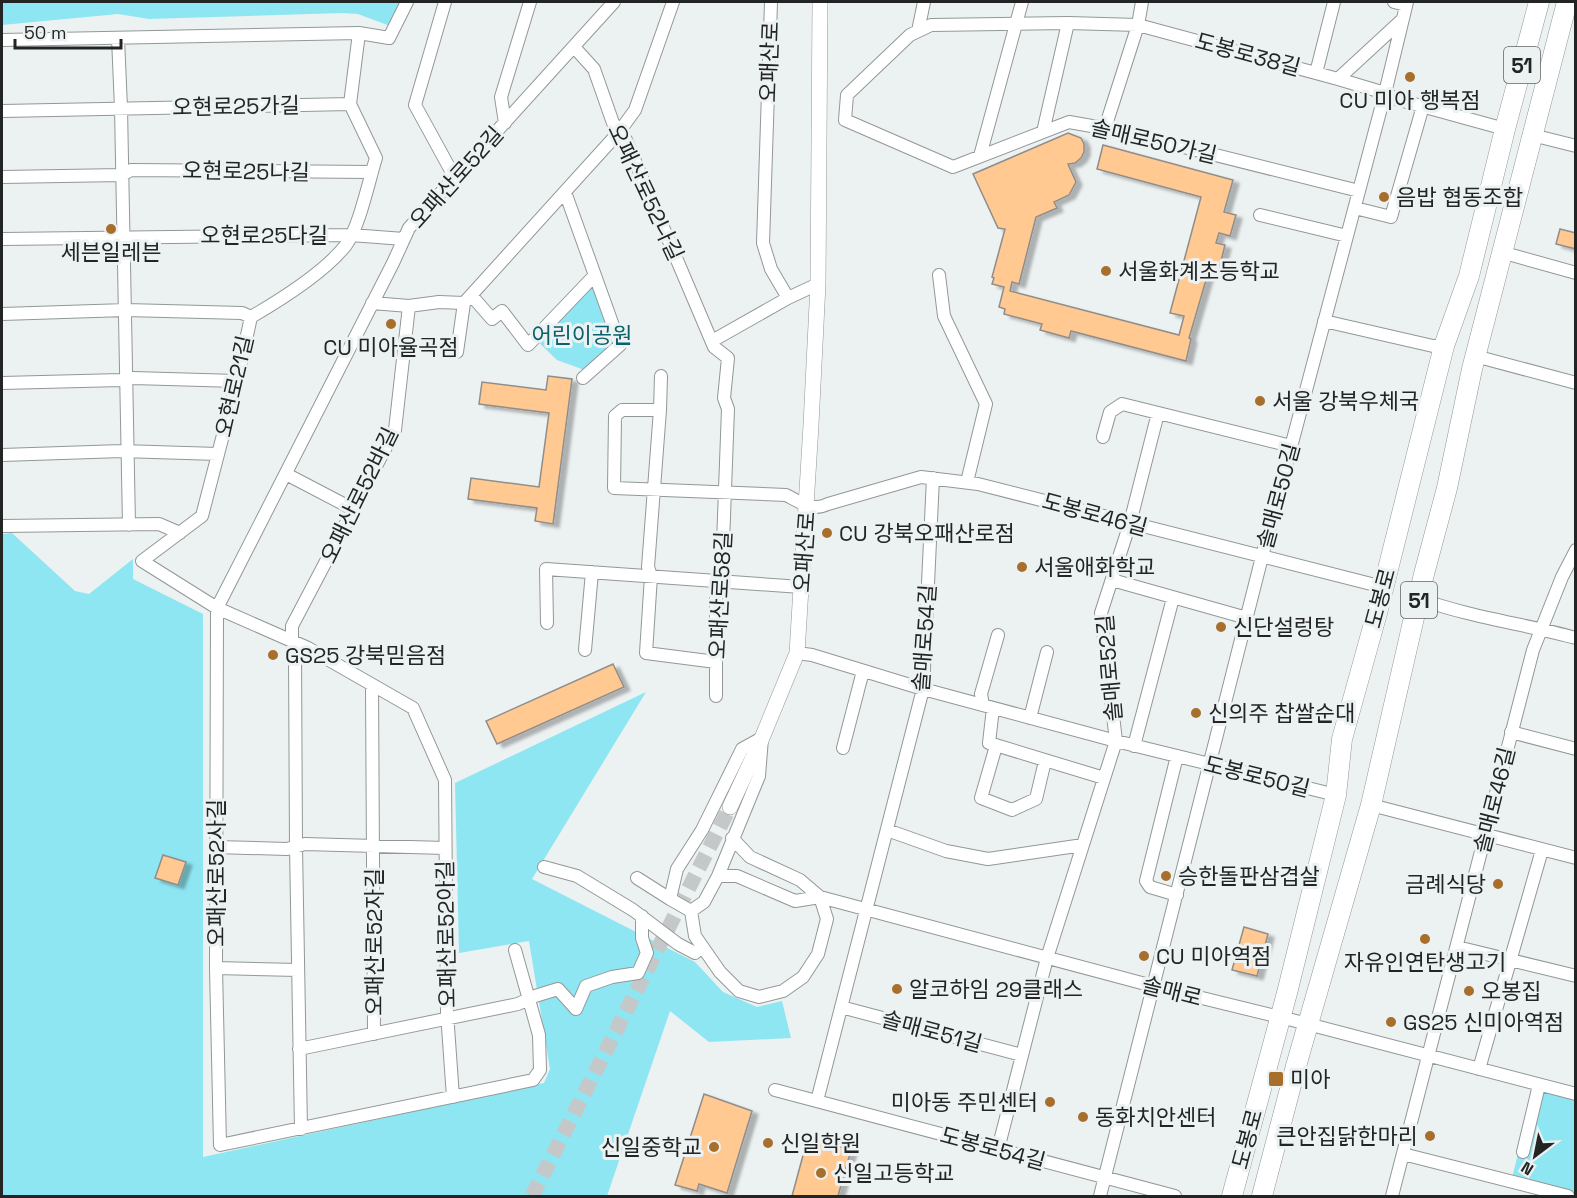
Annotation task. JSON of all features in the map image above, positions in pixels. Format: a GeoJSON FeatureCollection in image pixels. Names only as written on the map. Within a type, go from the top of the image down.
{"type":"FeatureCollection","features":[{"type":"Feature","properties":{"kind":"main road","name":"도봉로"},"geometry":{"type":"LineString","coordinates":[[1232,1197],[1336,795],[1342,739],[1444,346],[1469,276],[1539,2]]}},
{"type":"Feature","properties":{"kind":"main road","name":"도봉로"},"geometry":{"type":"LineString","coordinates":[[1262,1197],[1308,1024],[1371,805],[1424,574],[1447,488],[1475,356],[1568,2]]}},
{"type":"Feature","properties":{"kind":"street"},"geometry":{"type":"LineString","coordinates":[[2,40],[359,33],[389,38],[407,2]]}},
{"type":"Feature","properties":{"kind":"street"},"geometry":{"type":"LineString","coordinates":[[445,2],[415,105],[455,178]]}},
{"type":"Feature","properties":{"kind":"street"},"geometry":{"type":"LineString","coordinates":[[505,123],[501,98],[530,2]]}},
{"type":"Feature","properties":{"kind":"street","name":"오패산로52길"},"geometry":{"type":"LineString","coordinates":[[217,608],[409,228],[614,2]]}},
{"type":"Feature","properties":{"kind":"street"},"geometry":{"type":"LineString","coordinates":[[457,352],[467,299],[620,132],[635,110],[673,2]]}},
{"type":"Feature","properties":{"kind":"street","name":"오패산로"},"geometry":{"type":"LineString","coordinates":[[771,2],[763,243],[771,269],[788,297]]}},
{"type":"Feature","properties":{"kind":"street","name":"오패산로"},"geometry":{"type":"LineString","coordinates":[[730,807],[762,738],[797,653],[818,284],[820,2]]}},
{"type":"Feature","properties":{"kind":"street"},"geometry":{"type":"LineString","coordinates":[[918,31],[924,2]]}},
{"type":"Feature","properties":{"kind":"street"},"geometry":{"type":"LineString","coordinates":[[980,156],[1022,2]]}},
{"type":"Feature","properties":{"kind":"street"},"geometry":{"type":"LineString","coordinates":[[1105,128],[1138,25],[1142,2]]}},
{"type":"Feature","properties":{"kind":"street"},"geometry":{"type":"LineString","coordinates":[[1316,73],[1334,2]]}},
{"type":"Feature","properties":{"kind":"street","name":"솔매로50길"},"geometry":{"type":"LineString","coordinates":[[1100,1197],[1262,558],[1385,93],[1403,19],[1402,3]]}},
{"type":"Feature","properties":{"kind":"street"},"geometry":{"type":"LineString","coordinates":[[1338,79],[1403,19]]}},
{"type":"Feature","properties":{"kind":"street"},"geometry":{"type":"LineString","coordinates":[[1043,132],[1068,23]]}},
{"type":"Feature","properties":{"kind":"street","name":"도봉로38길"},"geometry":{"type":"LineString","coordinates":[[952,166],[845,120],[847,95],[910,35],[931,24],[1138,25],[1338,79],[1385,93],[1396,99],[1505,129]]}},
{"type":"Feature","properties":{"kind":"street"},"geometry":{"type":"LineString","coordinates":[[350,104],[359,33]]}},
{"type":"Feature","properties":{"kind":"street"},"geometry":{"type":"LineString","coordinates":[[118,38],[126,310],[125,380],[129,525]]}},
{"type":"Feature","properties":{"kind":"street","name":"오패산로52나길"},"geometry":{"type":"LineString","coordinates":[[574,47],[594,69],[613,123],[626,140],[712,341]]}},
{"type":"Feature","properties":{"kind":"street","name":"오현로25가길"},"geometry":{"type":"LineString","coordinates":[[2,111],[350,104]]}},
{"type":"Feature","properties":{"kind":"street","name":"오현로21길"},"geometry":{"type":"LineString","coordinates":[[217,608],[141,561],[202,516],[251,317],[325,266],[347,244],[376,158],[350,104]]}},
{"type":"Feature","properties":{"kind":"street"},"geometry":{"type":"LineString","coordinates":[[1355,208],[1391,217],[1423,106]]}},
{"type":"Feature","properties":{"kind":"street","name":"솔매로50가길"},"geometry":{"type":"LineString","coordinates":[[952,166],[1069,122],[1105,128],[1359,191]]}},
{"type":"Feature","properties":{"kind":"street"},"geometry":{"type":"LineString","coordinates":[[1532,135],[1575,146]]}},
{"type":"Feature","properties":{"kind":"street","name":"오현로25나길"},"geometry":{"type":"LineString","coordinates":[[2,177],[122,175],[131,170],[372,172]]}},
{"type":"Feature","properties":{"kind":"street"},"geometry":{"type":"LineString","coordinates":[[565,192],[620,345],[583,378]]}},
{"type":"Feature","properties":{"kind":"street"},"geometry":{"type":"LineString","coordinates":[[1260,215],[1347,236]]}},
{"type":"Feature","properties":{"kind":"street","name":"오현로25다길"},"geometry":{"type":"LineString","coordinates":[[2,239],[351,235],[404,239]]}},
{"type":"Feature","properties":{"kind":"street"},"geometry":{"type":"LineString","coordinates":[[1502,252],[1575,273]]}},
{"type":"Feature","properties":{"kind":"street"},"geometry":{"type":"LineString","coordinates":[[372,303],[409,306],[467,299],[492,319],[502,311],[528,345],[595,275]]}},
{"type":"Feature","properties":{"kind":"street"},"geometry":{"type":"LineString","coordinates":[[939,276],[944,315],[986,404],[967,482]]}},
{"type":"Feature","properties":{"kind":"street"},"geometry":{"type":"LineString","coordinates":[[712,341],[788,297],[818,284]]}},
{"type":"Feature","properties":{"kind":"street","name":"오패산로52바길"},"geometry":{"type":"LineString","coordinates":[[292,642],[292,626],[395,430],[409,306]]}},
{"type":"Feature","properties":{"kind":"street"},"geometry":{"type":"LineString","coordinates":[[2,314],[126,310],[242,313],[251,317]]}},
{"type":"Feature","properties":{"kind":"street"},"geometry":{"type":"LineString","coordinates":[[1324,321],[1433,346],[1444,346]]}},
{"type":"Feature","properties":{"kind":"street","name":"오패산로58길"},"geometry":{"type":"LineString","coordinates":[[712,341],[714,347],[728,358],[724,398],[728,409],[722,570],[716,589],[716,696]]}},
{"type":"Feature","properties":{"kind":"street"},"geometry":{"type":"LineString","coordinates":[[1475,356],[1575,383]]}},
{"type":"Feature","properties":{"kind":"street"},"geometry":{"type":"LineString","coordinates":[[661,376],[648,567],[651,576],[646,653],[716,662]]}},
{"type":"Feature","properties":{"kind":"street"},"geometry":{"type":"LineString","coordinates":[[2,383],[125,380],[237,381]]}},
{"type":"Feature","properties":{"kind":"street"},"geometry":{"type":"LineString","coordinates":[[1103,437],[1110,412],[1122,405],[1292,446]]}},
{"type":"Feature","properties":{"kind":"street"},"geometry":{"type":"LineString","coordinates":[[660,410],[622,410],[615,416],[614,488],[786,495],[806,506]]}},
{"type":"Feature","properties":{"kind":"street","name":"솔매로52길"},"geometry":{"type":"LineString","coordinates":[[1047,958],[1116,741],[1101,613],[1130,523],[1158,413]]}},
{"type":"Feature","properties":{"kind":"street"},"geometry":{"type":"LineString","coordinates":[[2,455],[128,451],[218,454]]}},
{"type":"Feature","properties":{"kind":"street"},"geometry":{"type":"LineString","coordinates":[[286,474],[353,509]]}},
{"type":"Feature","properties":{"kind":"street","name":"도봉로46길"},"geometry":{"type":"LineString","coordinates":[[806,506],[819,509],[828,504],[921,477],[967,482],[1383,587]]}},
{"type":"Feature","properties":{"kind":"street","name":"솔매로54길"},"geometry":{"type":"LineString","coordinates":[[867,910],[923,689],[933,478]]}},
{"type":"Feature","properties":{"kind":"street"},"geometry":{"type":"LineString","coordinates":[[2,526],[159,524],[180,533]]}},
{"type":"Feature","properties":{"kind":"street","name":"솔매로46길"},"geometry":{"type":"LineString","coordinates":[[1392,1197],[1533,650],[1575,550]]}},
{"type":"Feature","properties":{"kind":"street"},"geometry":{"type":"LineString","coordinates":[[547,623],[546,569],[801,587]]}},
{"type":"Feature","properties":{"kind":"street"},"geometry":{"type":"LineString","coordinates":[[585,650],[592,572]]}},
{"type":"Feature","properties":{"kind":"street"},"geometry":{"type":"LineString","coordinates":[[1112,580],[1247,618]]}},
{"type":"Feature","properties":{"kind":"street"},"geometry":{"type":"LineString","coordinates":[[1134,746],[1173,597]]}},
{"type":"Feature","properties":{"kind":"street"},"geometry":{"type":"LineString","coordinates":[[1420,598],[1438,605],[1575,638]]}},
{"type":"Feature","properties":{"kind":"street"},"geometry":{"type":"LineString","coordinates":[[217,608],[292,642],[295,653],[301,1129]]}},
{"type":"Feature","properties":{"kind":"street","name":"오패산로52사길"},"geometry":{"type":"LineString","coordinates":[[217,608],[216,968],[220,1145],[533,1080],[540,1070],[539,1035],[531,998],[515,950]]}},
{"type":"Feature","properties":{"kind":"street"},"geometry":{"type":"LineString","coordinates":[[998,635],[981,694],[988,707],[989,743],[1104,778]]}},
{"type":"Feature","properties":{"kind":"street","name":"오패산로52아길"},"geometry":{"type":"LineString","coordinates":[[292,642],[308,648],[413,708],[444,780],[447,1019],[453,1097]]}},
{"type":"Feature","properties":{"kind":"street"},"geometry":{"type":"LineString","coordinates":[[1030,718],[1047,652]]}},
{"type":"Feature","properties":{"kind":"street","name":"도봉로50길"},"geometry":{"type":"LineString","coordinates":[[797,653],[812,655],[923,689],[1134,746],[1336,795]]}},
{"type":"Feature","properties":{"kind":"street"},"geometry":{"type":"LineString","coordinates":[[843,748],[863,671]]}},
{"type":"Feature","properties":{"kind":"street","name":"오패산로52자길"},"geometry":{"type":"LineString","coordinates":[[300,1049],[374,1034],[372,685]]}},
{"type":"Feature","properties":{"kind":"street"},"geometry":{"type":"LineString","coordinates":[[1511,732],[1575,748]]}},
{"type":"Feature","properties":{"kind":"street"},"geometry":{"type":"LineString","coordinates":[[691,911],[704,902],[718,876],[759,776],[762,738]]}},
{"type":"Feature","properties":{"kind":"street"},"geometry":{"type":"LineString","coordinates":[[670,899],[677,869],[702,830],[742,749],[762,738]]}},
{"type":"Feature","properties":{"kind":"street"},"geometry":{"type":"LineString","coordinates":[[996,746],[981,798],[1012,810],[1035,799],[1045,761]]}},
{"type":"Feature","properties":{"kind":"street","name":"도봉로50길"},"geometry":{"type":"LineString","coordinates":[[1177,894],[1150,888],[1146,881],[1178,756]]}},
{"type":"Feature","properties":{"kind":"street"},"geometry":{"type":"LineString","coordinates":[[1371,805],[1575,858]]}},
{"type":"Feature","properties":{"kind":"street"},"geometry":{"type":"LineString","coordinates":[[887,830],[946,851],[988,858],[1083,845]]}},
{"type":"Feature","properties":{"kind":"street","name":"솔매로"},"geometry":{"type":"LineString","coordinates":[[732,838],[750,857],[800,880],[820,897]]}},
{"type":"Feature","properties":{"kind":"street","name":"오패산로52자길"},"geometry":{"type":"LineString","coordinates":[[296,847],[306,844],[374,846]]}},
{"type":"Feature","properties":{"kind":"street","name":"오패산로52아길"},"geometry":{"type":"LineString","coordinates":[[374,846],[446,848]]}},
{"type":"Feature","properties":{"kind":"street"},"geometry":{"type":"LineString","coordinates":[[216,847],[287,849],[296,847]]}},
{"type":"Feature","properties":{"kind":"street"},"geometry":{"type":"LineString","coordinates":[[1479,1069],[1542,850]]}},
{"type":"Feature","properties":{"kind":"street"},"geometry":{"type":"LineString","coordinates":[[544,867],[577,876],[642,916],[678,944],[695,952],[702,947]]}},
{"type":"Feature","properties":{"kind":"street","name":"솔매로"},"geometry":{"type":"LineString","coordinates":[[718,876],[737,876],[795,901],[820,897],[1153,986],[1575,1094]]}},
{"type":"Feature","properties":{"kind":"street"},"geometry":{"type":"LineString","coordinates":[[637,878],[691,911]]}},
{"type":"Feature","properties":{"kind":"street"},"geometry":{"type":"LineString","coordinates":[[691,911],[695,936],[720,972],[739,992],[759,997],[783,991],[803,977],[818,954],[827,919],[820,897]]}},
{"type":"Feature","properties":{"kind":"street"},"geometry":{"type":"LineString","coordinates":[[817,1101],[867,910]]}},
{"type":"Feature","properties":{"kind":"street","name":"오패산로52아길"},"geometry":{"type":"LineString","coordinates":[[374,1034],[518,1004],[558,989],[576,1009],[586,986],[612,977],[638,973],[647,952],[642,938],[642,916]]}},
{"type":"Feature","properties":{"kind":"street"},"geometry":{"type":"LineString","coordinates":[[1457,947],[1575,976]]}},
{"type":"Feature","properties":{"kind":"street"},"geometry":{"type":"LineString","coordinates":[[998,1149],[1047,958]]}},
{"type":"Feature","properties":{"kind":"street"},"geometry":{"type":"LineString","coordinates":[[216,968],[298,970]]}},
{"type":"Feature","properties":{"kind":"street","name":"솔매로51길"},"geometry":{"type":"LineString","coordinates":[[841,1007],[1022,1055]]}},
{"type":"Feature","properties":{"kind":"street"},"geometry":{"type":"LineString","coordinates":[[1523,1152],[1539,1085]]}},
{"type":"Feature","properties":{"kind":"street","name":"도봉로54길"},"geometry":{"type":"LineString","coordinates":[[775,1090],[1175,1197]]}},
{"type":"Feature","properties":{"kind":"street"},"geometry":{"type":"LineString","coordinates":[[1403,1154],[1568,1197]]}},
{"type":"Feature","properties":{"kind":"green space"},"geometry":{"type":"Polygon","coordinates":[[[2,2],[407,2],[390,26],[358,14],[342,13],[149,19],[118,14],[2,25],[2,2]]]}},
{"type":"Feature","properties":{"kind":"green space","name":"어린이공원"},"geometry":{"type":"Polygon","coordinates":[[[595,275],[620,343],[590,372],[557,360],[534,338],[595,275]]]}},
{"type":"Feature","properties":{"kind":"green space"},"geometry":{"type":"Polygon","coordinates":[[[12,533],[75,591],[89,594],[133,559],[133,579],[203,614],[203,1157],[544,1083],[550,1069],[529,941],[459,953],[455,783],[646,692],[532,879],[695,962],[723,992],[757,1007],[782,1001],[791,1038],[709,1042],[670,1011],[607,1196],[2,1196],[2,534],[12,533]]]}},
{"type":"Feature","properties":{"kind":"green space"},"geometry":{"type":"Polygon","coordinates":[[[1535,1084],[1575,1094],[1575,1196],[1511,1182],[1535,1084]]]}},
{"type":"Feature","properties":{"kind":"building"},"geometry":{"type":"Polygon","coordinates":[[[1068,133],[1081,138],[1084,144],[1081,158],[1075,163],[1068,164],[1076,182],[1069,195],[1054,202],[1057,208],[1036,217],[1019,284],[1012,282],[1010,291],[1179,335],[1184,316],[1170,313],[1201,197],[1097,169],[1103,145],[1233,180],[1224,212],[1236,215],[1230,236],[1219,233],[1216,243],[1225,245],[1220,265],[1211,263],[1189,338],[1191,339],[1186,361],[1071,331],[1069,338],[1040,330],[1042,324],[1004,314],[1005,309],[999,307],[1004,287],[992,284],[994,278],[992,277],[1005,229],[998,228],[973,174],[1068,133]]]}},
{"type":"Feature","properties":{"kind":"building"},"geometry":{"type":"Polygon","coordinates":[[[1560,229],[1576,233],[1576,249],[1556,244],[1560,229]]]}},
{"type":"Feature","properties":{"kind":"building"},"geometry":{"type":"Polygon","coordinates":[[[548,376],[572,379],[553,524],[535,521],[537,508],[468,499],[471,478],[539,487],[549,413],[479,404],[482,382],[546,390],[548,376]]]}},
{"type":"Feature","properties":{"kind":"building"},"geometry":{"type":"Polygon","coordinates":[[[613,664],[624,687],[497,744],[486,721],[613,664]]]}},
{"type":"Feature","properties":{"kind":"building"},"geometry":{"type":"Polygon","coordinates":[[[163,855],[186,862],[178,885],[155,878],[163,855]]]}},
{"type":"Feature","properties":{"kind":"building"},"geometry":{"type":"Polygon","coordinates":[[[1244,927],[1268,934],[1257,976],[1232,970],[1244,927]]]}},
{"type":"Feature","properties":{"kind":"building","name":"신일중학교"},"geometry":{"type":"Polygon","coordinates":[[[704,1094],[752,1111],[727,1193],[699,1184],[697,1191],[675,1185],[704,1094]]]}},
{"type":"Feature","properties":{"kind":"building","name":"신일고등학교"},"geometry":{"type":"Polygon","coordinates":[[[808,1137],[851,1150],[838,1196],[792,1196],[808,1137]]]}},
{"type":"Feature","properties":{"kind":"tunnel"},"geometry":{"type":"LineString","coordinates":[[532,1196],[730,807]]}},
{"type":"Feature","properties":{"kind":"place","name":"CU 미아 행복점"},"geometry":{"type":"Point","coordinates":[1410,77]}},
{"type":"Feature","properties":{"kind":"place","name":"음밥 협동조합"},"geometry":{"type":"Point","coordinates":[1384,197]}},
{"type":"Feature","properties":{"kind":"place","name":"세븐일레븐"},"geometry":{"type":"Point","coordinates":[111,229]}},
{"type":"Feature","properties":{"kind":"place","name":"서울화계초등학교"},"geometry":{"type":"Point","coordinates":[1106,271]}},
{"type":"Feature","properties":{"kind":"place","name":"CU 미아율곡점"},"geometry":{"type":"Point","coordinates":[391,324]}},
{"type":"Feature","properties":{"kind":"place","name":"서울 강북우체국"},"geometry":{"type":"Point","coordinates":[1260,401]}},
{"type":"Feature","properties":{"kind":"place","name":"CU 강북오패산로점"},"geometry":{"type":"Point","coordinates":[827,533]}},
{"type":"Feature","properties":{"kind":"place","name":"서울애화학교"},"geometry":{"type":"Point","coordinates":[1022,567]}},
{"type":"Feature","properties":{"kind":"place","name":"신단설렁탕"},"geometry":{"type":"Point","coordinates":[1221,627]}},
{"type":"Feature","properties":{"kind":"place","name":"GS25 강북믿음점"},"geometry":{"type":"Point","coordinates":[273,655]}},
{"type":"Feature","properties":{"kind":"place","name":"신의주 찹쌀순대"},"geometry":{"type":"Point","coordinates":[1196,713]}},
{"type":"Feature","properties":{"kind":"place","name":"승한돌판삼겹살"},"geometry":{"type":"Point","coordinates":[1166,876]}},
{"type":"Feature","properties":{"kind":"place","name":"금례식당"},"geometry":{"type":"Point","coordinates":[1498,884]}},
{"type":"Feature","properties":{"kind":"place","name":"자유인연탄생고기"},"geometry":{"type":"Point","coordinates":[1425,939]}},
{"type":"Feature","properties":{"kind":"place","name":"CU 미아역점"},"geometry":{"type":"Point","coordinates":[1144,956]}},
{"type":"Feature","properties":{"kind":"place","name":"알코하임 29클래스"},"geometry":{"type":"Point","coordinates":[897,989]}},
{"type":"Feature","properties":{"kind":"place","name":"오봉집"},"geometry":{"type":"Point","coordinates":[1469,991]}},
{"type":"Feature","properties":{"kind":"place","name":"GS25 신미아역점"},"geometry":{"type":"Point","coordinates":[1391,1022]}},
{"type":"Feature","properties":{"kind":"place","name":"미아"},"geometry":{"type":"Point","coordinates":[1276,1079]}},
{"type":"Feature","properties":{"kind":"place","name":"미아동 주민센터"},"geometry":{"type":"Point","coordinates":[1050,1102]}},
{"type":"Feature","properties":{"kind":"place","name":"동화치안센터"},"geometry":{"type":"Point","coordinates":[1083,1117]}},
{"type":"Feature","properties":{"kind":"place","name":"큰안집닭한마리"},"geometry":{"type":"Point","coordinates":[1430,1136]}},
{"type":"Feature","properties":{"kind":"place","name":"신일학원"},"geometry":{"type":"Point","coordinates":[768,1143]}},
{"type":"Feature","properties":{"kind":"place","name":"신일중학교"},"geometry":{"type":"Point","coordinates":[714,1147]}},
{"type":"Feature","properties":{"kind":"place","name":"신일고등학교"},"geometry":{"type":"Point","coordinates":[821,1173]}}]}
